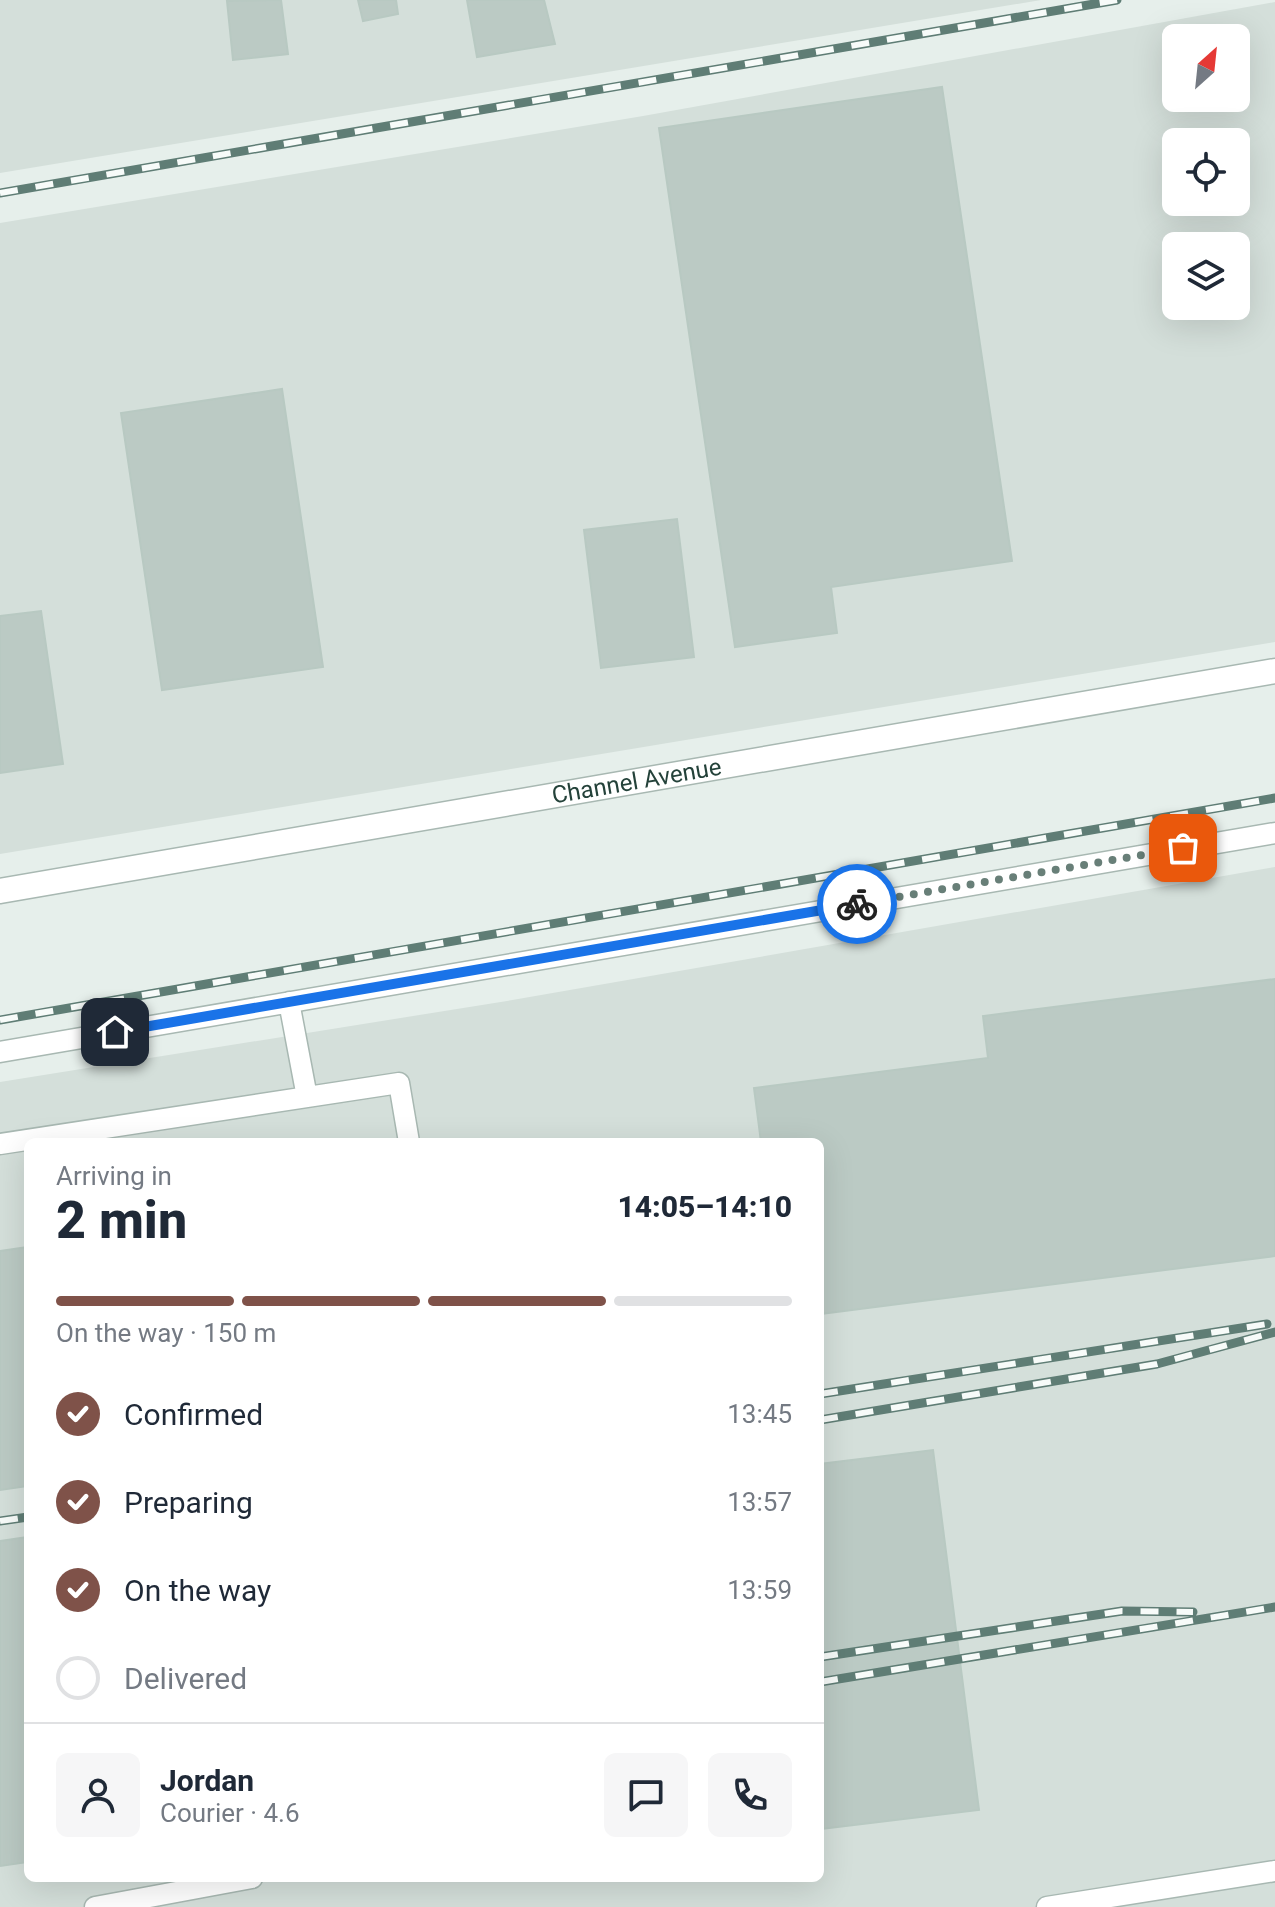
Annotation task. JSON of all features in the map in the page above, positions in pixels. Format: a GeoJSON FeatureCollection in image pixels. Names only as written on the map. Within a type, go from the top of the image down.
{"type":"FeatureCollection","features":[{"type":"Feature","properties":{"kind":"street","name":"Channel Avenue"},"geometry":{"type":"LineString","coordinates":[[0,891],[1275,671]]}},
{"type":"Feature","properties":{"kind":"lane"},"geometry":{"type":"LineString","coordinates":[[0,1052],[1275,833]]}},
{"type":"Feature","properties":{"kind":"lane"},"geometry":{"type":"LineString","coordinates":[[289,1002],[307,1097]]}},
{"type":"Feature","properties":{"kind":"lane"},"geometry":{"type":"LineString","coordinates":[[39,1138],[399,1083],[408,1138]]}},
{"type":"Feature","properties":{"kind":"lane"},"geometry":{"type":"LineString","coordinates":[[0,1144],[24,1140]]}},
{"type":"Feature","properties":{"kind":"lane"},"geometry":{"type":"LineString","coordinates":[[1047,1907],[1275,1871]]}},
{"type":"Feature","properties":{"kind":"lane"},"geometry":{"type":"LineString","coordinates":[[95,1907],[230,1882]]}},
{"type":"Feature","properties":{"kind":"shaded area"},"geometry":{"type":"Polygon","coordinates":[[[0,0],[1041,0],[0,173],[0,0]]]}},
{"type":"Feature","properties":{"kind":"shaded area"},"geometry":{"type":"Polygon","coordinates":[[[1275,2],[1275,642],[0,854],[0,223],[643,116],[1275,2]]]}},
{"type":"Feature","properties":{"kind":"shaded area"},"geometry":{"type":"Polygon","coordinates":[[[1275,867],[1275,1907],[0,1907],[0,1082],[507,1001],[1275,867]]]}},
{"type":"Feature","properties":{"kind":"building"},"geometry":{"type":"Polygon","coordinates":[[[281,0],[288,54],[233,60],[227,1],[281,0]]]}},
{"type":"Feature","properties":{"kind":"building"},"geometry":{"type":"Polygon","coordinates":[[[358,0],[396,0],[398,14],[363,21],[358,0]]]}},
{"type":"Feature","properties":{"kind":"building"},"geometry":{"type":"Polygon","coordinates":[[[467,0],[544,0],[555,44],[477,57],[467,0]]]}},
{"type":"Feature","properties":{"kind":"building"},"geometry":{"type":"Polygon","coordinates":[[[942,87],[1012,561],[831,587],[837,633],[735,647],[659,128],[942,87]]]}},
{"type":"Feature","properties":{"kind":"building"},"geometry":{"type":"Polygon","coordinates":[[[282,389],[323,667],[162,690],[121,413],[282,389]]]}},
{"type":"Feature","properties":{"kind":"building"},"geometry":{"type":"Polygon","coordinates":[[[677,519],[694,657],[601,668],[584,530],[677,519]]]}},
{"type":"Feature","properties":{"kind":"building"},"geometry":{"type":"Polygon","coordinates":[[[41,611],[63,764],[0,773],[0,616],[41,611]]]}},
{"type":"Feature","properties":{"kind":"building"},"geometry":{"type":"Polygon","coordinates":[[[1275,979],[1275,1256],[824,1313],[824,1138],[760,1138],[754,1088],[988,1058],[983,1016],[1275,979]]]}},
{"type":"Feature","properties":{"kind":"building"},"geometry":{"type":"Polygon","coordinates":[[[24,1248],[24,1487],[0,1490],[0,1251],[24,1248]]]}},
{"type":"Feature","properties":{"kind":"building"},"geometry":{"type":"Polygon","coordinates":[[[933,1450],[979,1810],[824,1829],[824,1464],[933,1450]]]}},
{"type":"Feature","properties":{"kind":"building"},"geometry":{"type":"Polygon","coordinates":[[[24,1538],[24,1863],[0,1866],[0,1541],[24,1538]]]}},
{"type":"Feature","properties":{"kind":"railway"},"geometry":{"type":"LineString","coordinates":[[0,193],[1117,0]]}},
{"type":"Feature","properties":{"kind":"railway"},"geometry":{"type":"LineString","coordinates":[[0,1020],[1275,798]]}},
{"type":"Feature","properties":{"kind":"railway"},"geometry":{"type":"LineString","coordinates":[[824,1393],[1267,1324]]}},
{"type":"Feature","properties":{"kind":"railway"},"geometry":{"type":"LineString","coordinates":[[824,1419],[1157,1364],[1275,1332]]}},
{"type":"Feature","properties":{"kind":"railway"},"geometry":{"type":"LineString","coordinates":[[0,1521],[24,1518]]}},
{"type":"Feature","properties":{"kind":"railway"},"geometry":{"type":"LineString","coordinates":[[824,1681],[1275,1607]]}},
{"type":"Feature","properties":{"kind":"railway"},"geometry":{"type":"LineString","coordinates":[[824,1656],[1122,1611],[1193,1612]]}},
{"type":"Feature","properties":{"kind":"way so far"},"geometry":{"type":"LineString","coordinates":[[857,904],[1183,848]]}},
{"type":"Feature","properties":{"kind":"route"},"geometry":{"type":"LineString","coordinates":[[115,1032],[857,904]]}}]}
